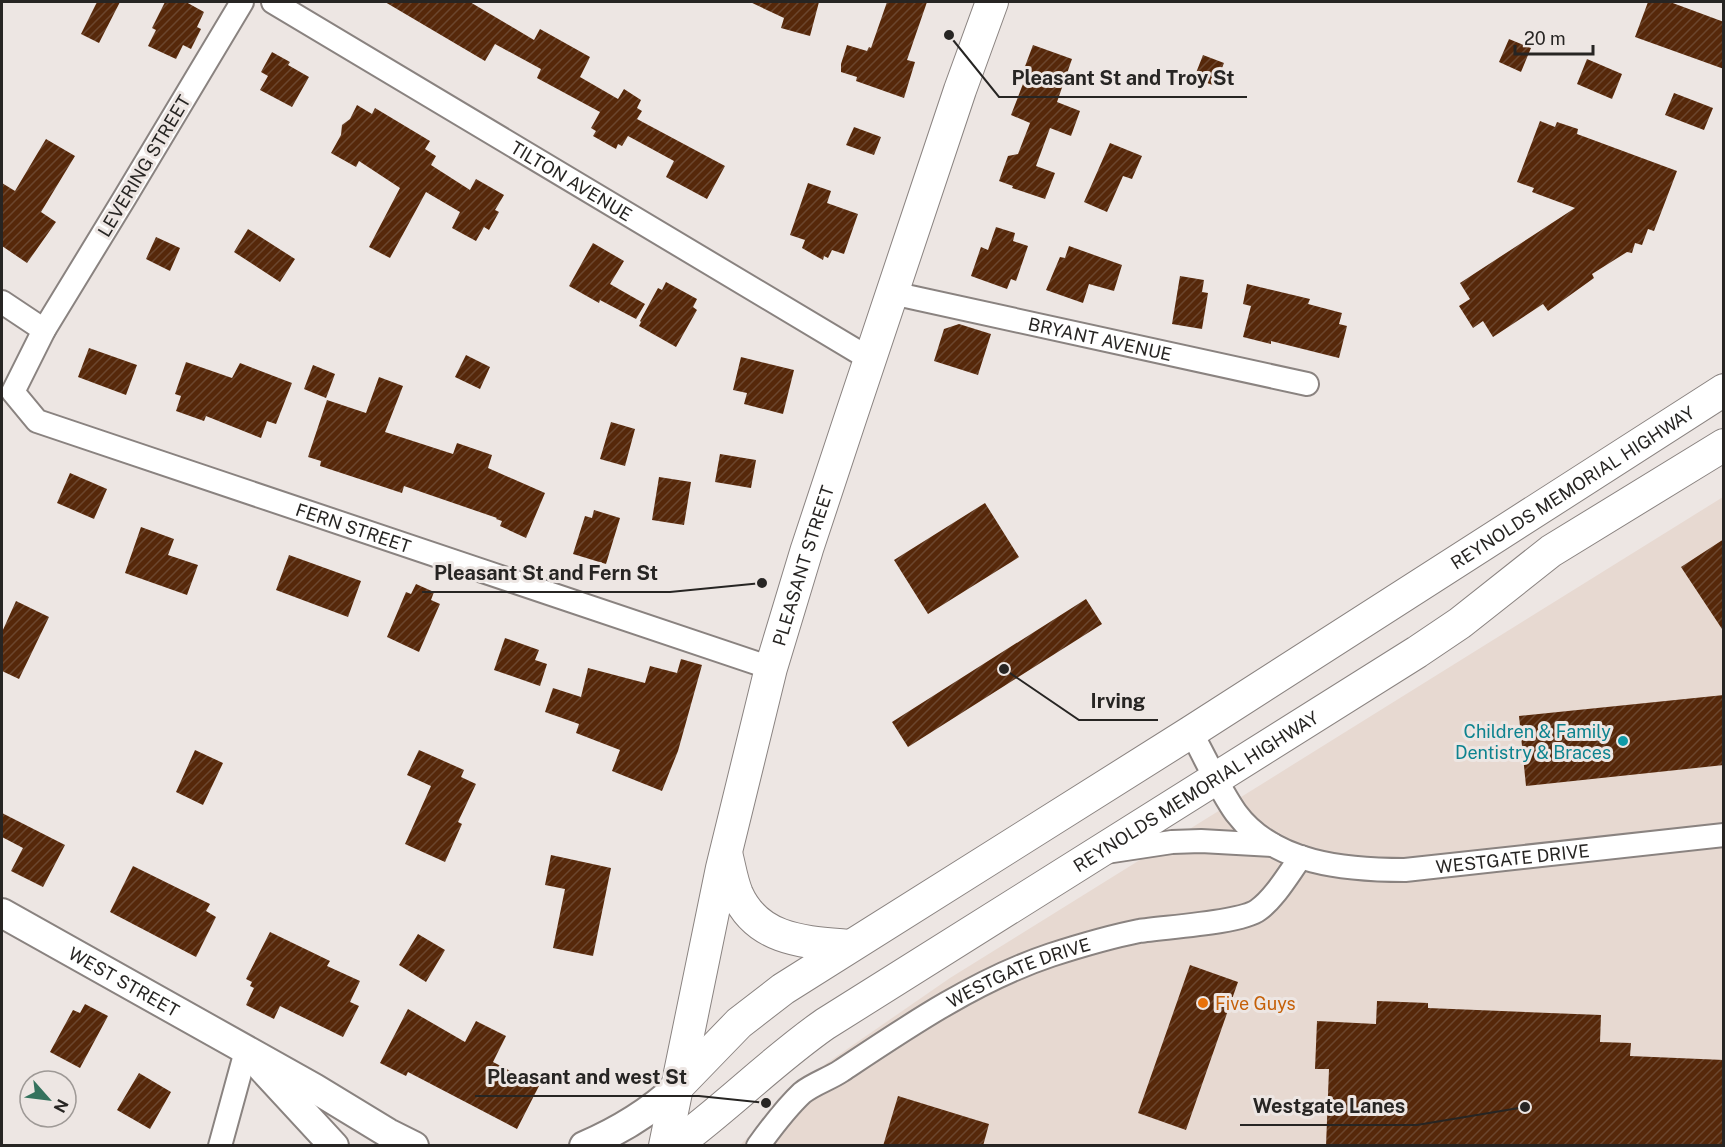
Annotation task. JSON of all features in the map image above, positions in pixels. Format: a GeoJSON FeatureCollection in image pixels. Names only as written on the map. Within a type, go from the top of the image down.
{"type":"FeatureCollection","features":[{"type":"Feature","properties":{"kind":"main road","name":"PLEASANT STREET"},"geometry":{"type":"LineString","coordinates":[[665,1146],[726,852],[771,668],[807,549],[870,359],[960,90],[992,2]]}},
{"type":"Feature","properties":{"kind":"main road","name":"REYNOLDS MEMORIAL HIGHWAY"},"geometry":{"type":"LineString","coordinates":[[677,1087],[749,1014],[783,989],[1191,732],[1724,390]]}},
{"type":"Feature","properties":{"kind":"main road","name":"REYNOLDS MEMORIAL HIGHWAY"},"geometry":{"type":"LineString","coordinates":[[674,1146],[700,1127],[786,1053],[825,1024],[1446,633],[1571,537],[1724,445]]}},
{"type":"Feature","properties":{"kind":"main road"},"geometry":{"type":"LineString","coordinates":[[726,852],[738,896],[748,912],[764,926],[787,938],[850,946]]}},
{"type":"Feature","properties":{"kind":"street","name":"LEVERING STREET"},"geometry":{"type":"LineString","coordinates":[[44,330],[242,2]]}},
{"type":"Feature","properties":{"kind":"street","name":"TILTON AVENUE"},"geometry":{"type":"LineString","coordinates":[[273,2],[870,359]]}},
{"type":"Feature","properties":{"kind":"street","name":"BRYANT AVENUE"},"geometry":{"type":"LineString","coordinates":[[892,293],[1307,384]]}},
{"type":"Feature","properties":{"kind":"street"},"geometry":{"type":"LineString","coordinates":[[2,302],[44,330]]}},
{"type":"Feature","properties":{"kind":"street","name":"FERN STREET"},"geometry":{"type":"LineString","coordinates":[[44,330],[13,392],[37,422],[771,668]]}},
{"type":"Feature","properties":{"kind":"street","name":"WESTGATE DRIVE"},"geometry":{"type":"LineString","coordinates":[[1191,732],[1236,814],[1257,835],[1273,845],[1301,856],[1343,867],[1405,870],[1724,835]]}},
{"type":"Feature","properties":{"kind":"street"},"geometry":{"type":"LineString","coordinates":[[1093,855],[1172,842],[1201,841],[1273,845]]}},
{"type":"Feature","properties":{"kind":"street","name":"WESTGATE DRIVE"},"geometry":{"type":"LineString","coordinates":[[758,1146],[783,1113],[803,1092],[834,1076],[936,1011],[992,980],[1050,955],[1133,932],[1225,920],[1254,912],[1262,907],[1278,888],[1301,856]]}},
{"type":"Feature","properties":{"kind":"street","name":"WEST STREET"},"geometry":{"type":"LineString","coordinates":[[2,913],[414,1146]]}},
{"type":"Feature","properties":{"kind":"street"},"geometry":{"type":"LineString","coordinates":[[220,1146],[246,1051]]}},
{"type":"Feature","properties":{"kind":"street","name":"WEST STREET"},"geometry":{"type":"LineString","coordinates":[[246,1051],[334,1146]]}},
{"type":"Feature","properties":{"kind":"street"},"geometry":{"type":"LineString","coordinates":[[584,1146],[631,1122],[677,1087]]}},
{"type":"Feature","properties":{"kind":"shaded area"},"geometry":{"type":"Polygon","coordinates":[[[1723,497],[1723,1145],[739,1146],[814,1072],[950,978],[1723,497]]]}},
{"type":"Feature","properties":{"kind":"building"},"geometry":{"type":"Polygon","coordinates":[[[97,2],[120,2],[99,43],[81,34],[97,2]]]}},
{"type":"Feature","properties":{"kind":"building"},"geometry":{"type":"Polygon","coordinates":[[[165,2],[186,2],[204,12],[197,27],[201,29],[191,49],[183,45],[176,59],[148,46],[156,30],[152,28],[165,2]]]}},
{"type":"Feature","properties":{"kind":"building"},"geometry":{"type":"Polygon","coordinates":[[[385,2],[470,2],[534,40],[540,29],[590,57],[580,77],[618,99],[624,89],[641,100],[637,108],[642,111],[637,119],[725,166],[707,199],[666,177],[674,161],[628,136],[622,146],[618,144],[616,149],[593,136],[596,131],[591,128],[600,112],[537,78],[541,69],[495,44],[485,61],[385,2]]]}},
{"type":"Feature","properties":{"kind":"building"},"geometry":{"type":"Polygon","coordinates":[[[750,2],[819,2],[810,36],[781,28],[784,18],[750,2]]]}},
{"type":"Feature","properties":{"kind":"building"},"geometry":{"type":"Polygon","coordinates":[[[887,2],[927,2],[907,60],[915,62],[904,98],[856,81],[857,77],[841,72],[847,45],[867,51],[869,47],[871,48],[887,2]]]}},
{"type":"Feature","properties":{"kind":"building"},"geometry":{"type":"Polygon","coordinates":[[[1648,2],[1670,2],[1724,22],[1724,69],[1635,37],[1648,2]]]}},
{"type":"Feature","properties":{"kind":"building"},"geometry":{"type":"Polygon","coordinates":[[[1509,39],[1531,48],[1521,72],[1499,62],[1509,39]]]}},
{"type":"Feature","properties":{"kind":"building"},"geometry":{"type":"Polygon","coordinates":[[[1033,45],[1072,59],[1057,102],[1080,111],[1071,136],[1050,128],[1036,166],[1055,173],[1045,199],[999,181],[1008,156],[1018,154],[1030,123],[1011,115],[1028,71],[1024,69],[1033,45]]]}},
{"type":"Feature","properties":{"kind":"building"},"geometry":{"type":"Polygon","coordinates":[[[272,52],[290,62],[288,65],[309,77],[292,107],[260,90],[268,76],[261,72],[272,52]]]}},
{"type":"Feature","properties":{"kind":"building"},"geometry":{"type":"Polygon","coordinates":[[[1203,55],[1224,63],[1215,86],[1194,78],[1203,55]]]}},
{"type":"Feature","properties":{"kind":"building"},"geometry":{"type":"Polygon","coordinates":[[[1587,59],[1622,74],[1612,99],[1577,84],[1587,59]]]}},
{"type":"Feature","properties":{"kind":"building"},"geometry":{"type":"Polygon","coordinates":[[[1674,93],[1713,108],[1704,130],[1665,115],[1674,93]]]}},
{"type":"Feature","properties":{"kind":"building"},"geometry":{"type":"Polygon","coordinates":[[[357,105],[372,114],[375,108],[430,141],[425,149],[436,156],[431,165],[470,190],[476,179],[504,195],[495,210],[499,212],[489,230],[484,227],[476,241],[452,228],[460,212],[426,192],[390,258],[369,247],[400,188],[359,161],[356,167],[331,153],[341,135],[342,125],[350,119],[357,105]]]}},
{"type":"Feature","properties":{"kind":"building"},"geometry":{"type":"Polygon","coordinates":[[[1540,121],[1555,127],[1557,122],[1578,129],[1577,134],[1677,171],[1654,231],[1648,229],[1642,245],[1635,243],[1632,253],[1627,252],[1592,274],[1594,278],[1548,311],[1543,304],[1493,337],[1483,321],[1473,328],[1459,306],[1470,299],[1460,283],[1575,208],[1532,192],[1534,188],[1517,182],[1540,121]]]}},
{"type":"Feature","properties":{"kind":"building"},"geometry":{"type":"Polygon","coordinates":[[[854,127],[881,137],[874,155],[846,145],[854,127]]]}},
{"type":"Feature","properties":{"kind":"building"},"geometry":{"type":"Polygon","coordinates":[[[46,139],[75,156],[41,212],[56,222],[27,263],[2,246],[2,183],[15,191],[46,139]]]}},
{"type":"Feature","properties":{"kind":"building"},"geometry":{"type":"Polygon","coordinates":[[[1110,143],[1142,156],[1132,179],[1123,176],[1107,212],[1084,202],[1110,143]]]}},
{"type":"Feature","properties":{"kind":"building"},"geometry":{"type":"Polygon","coordinates":[[[808,183],[831,191],[827,203],[858,214],[844,254],[832,250],[828,258],[824,256],[823,260],[802,248],[805,240],[790,235],[808,183]]]}},
{"type":"Feature","properties":{"kind":"building"},"geometry":{"type":"Polygon","coordinates":[[[996,227],[1015,233],[1013,241],[1028,246],[1016,281],[1011,279],[1007,289],[971,276],[981,247],[988,250],[996,227]]]}},
{"type":"Feature","properties":{"kind":"building"},"geometry":{"type":"Polygon","coordinates":[[[248,229],[295,259],[280,282],[234,252],[248,229]]]}},
{"type":"Feature","properties":{"kind":"building"},"geometry":{"type":"Polygon","coordinates":[[[156,237],[180,248],[170,271],[146,259],[156,237]]]}},
{"type":"Feature","properties":{"kind":"building"},"geometry":{"type":"Polygon","coordinates":[[[593,243],[624,261],[610,284],[645,304],[636,319],[600,300],[599,303],[569,286],[593,243]]]}},
{"type":"Feature","properties":{"kind":"building"},"geometry":{"type":"Polygon","coordinates":[[[1069,246],[1122,265],[1114,291],[1089,284],[1083,303],[1046,290],[1060,257],[1065,258],[1069,246]]]}},
{"type":"Feature","properties":{"kind":"building"},"geometry":{"type":"Polygon","coordinates":[[[1180,276],[1204,280],[1202,292],[1208,293],[1202,329],[1172,324],[1180,276]]]}},
{"type":"Feature","properties":{"kind":"building"},"geometry":{"type":"Polygon","coordinates":[[[666,282],[697,299],[693,307],[697,310],[676,347],[639,326],[658,288],[662,290],[666,282]]]}},
{"type":"Feature","properties":{"kind":"building"},"geometry":{"type":"Polygon","coordinates":[[[1247,284],[1310,299],[1308,304],[1342,313],[1339,324],[1347,326],[1339,358],[1271,341],[1271,344],[1243,337],[1251,306],[1243,304],[1247,284]]]}},
{"type":"Feature","properties":{"kind":"building"},"geometry":{"type":"Polygon","coordinates":[[[959,324],[991,334],[978,375],[934,361],[944,329],[959,324]]]}},
{"type":"Feature","properties":{"kind":"building"},"geometry":{"type":"Polygon","coordinates":[[[89,348],[137,365],[126,395],[78,377],[89,348]]]}},
{"type":"Feature","properties":{"kind":"building"},"geometry":{"type":"Polygon","coordinates":[[[466,355],[490,367],[480,389],[455,377],[466,355]]]}},
{"type":"Feature","properties":{"kind":"building"},"geometry":{"type":"Polygon","coordinates":[[[741,357],[794,370],[783,414],[744,404],[747,393],[733,390],[741,357]]]}},
{"type":"Feature","properties":{"kind":"building"},"geometry":{"type":"Polygon","coordinates":[[[186,362],[232,378],[240,363],[292,383],[276,424],[267,421],[261,438],[206,416],[204,421],[176,411],[181,396],[175,394],[186,362]]]}},
{"type":"Feature","properties":{"kind":"building"},"geometry":{"type":"Polygon","coordinates":[[[313,365],[335,374],[326,398],[304,389],[313,365]]]}},
{"type":"Feature","properties":{"kind":"building"},"geometry":{"type":"Polygon","coordinates":[[[379,377],[403,386],[385,432],[453,454],[457,443],[492,455],[488,468],[545,493],[526,538],[500,526],[502,521],[497,518],[404,486],[402,493],[320,466],[321,461],[308,457],[327,400],[366,413],[379,377]]]}},
{"type":"Feature","properties":{"kind":"building"},"geometry":{"type":"Polygon","coordinates":[[[611,422],[635,429],[625,466],[600,459],[611,422]]]}},
{"type":"Feature","properties":{"kind":"building"},"geometry":{"type":"Polygon","coordinates":[[[720,454],[756,460],[751,488],[715,482],[720,454]]]}},
{"type":"Feature","properties":{"kind":"building"},"geometry":{"type":"Polygon","coordinates":[[[70,473],[107,489],[94,519],[57,503],[70,473]]]}},
{"type":"Feature","properties":{"kind":"building"},"geometry":{"type":"Polygon","coordinates":[[[659,477],[691,482],[684,525],[652,520],[659,477]]]}},
{"type":"Feature","properties":{"kind":"building"},"geometry":{"type":"Polygon","coordinates":[[[985,503],[1019,557],[928,614],[894,560],[985,503]]]}},
{"type":"Feature","properties":{"kind":"building"},"geometry":{"type":"Polygon","coordinates":[[[594,510],[620,518],[606,564],[573,554],[585,516],[592,518],[594,510]]]}},
{"type":"Feature","properties":{"kind":"building"},"geometry":{"type":"Polygon","coordinates":[[[141,527],[174,539],[168,555],[198,565],[187,595],[125,573],[141,527]]]}},
{"type":"Feature","properties":{"kind":"building"},"geometry":{"type":"Polygon","coordinates":[[[1724,539],[1724,632],[1681,567],[1724,539]]]}},
{"type":"Feature","properties":{"kind":"building"},"geometry":{"type":"Polygon","coordinates":[[[289,555],[361,581],[348,617],[276,590],[289,555]]]}},
{"type":"Feature","properties":{"kind":"building"},"geometry":{"type":"Polygon","coordinates":[[[416,584],[434,592],[431,600],[440,604],[419,652],[387,637],[406,592],[411,594],[416,584]]]}},
{"type":"Feature","properties":{"kind":"building"},"geometry":{"type":"Polygon","coordinates":[[[1086,599],[1102,624],[908,747],[892,722],[1086,599]]]}},
{"type":"Feature","properties":{"kind":"building"},"geometry":{"type":"Polygon","coordinates":[[[16,601],[49,617],[19,679],[2,671],[2,632],[16,601]]]}},
{"type":"Feature","properties":{"kind":"building"},"geometry":{"type":"Polygon","coordinates":[[[505,638],[539,650],[535,660],[547,664],[540,686],[494,670],[505,638]]]}},
{"type":"Feature","properties":{"kind":"building"},"geometry":{"type":"Polygon","coordinates":[[[681,659],[702,665],[678,751],[662,791],[612,771],[620,750],[576,733],[579,724],[545,712],[553,688],[581,697],[588,668],[645,683],[650,666],[677,673],[681,659]]]}},
{"type":"Feature","properties":{"kind":"building","name":"Children & Family Dentistry & Braces"},"geometry":{"type":"Polygon","coordinates":[[[1724,695],[1724,765],[1526,786],[1519,716],[1724,695]]]}},
{"type":"Feature","properties":{"kind":"building"},"geometry":{"type":"Polygon","coordinates":[[[195,750],[223,763],[203,805],[176,792],[195,750]]]}},
{"type":"Feature","properties":{"kind":"building"},"geometry":{"type":"Polygon","coordinates":[[[419,750],[464,770],[461,777],[476,784],[458,822],[462,824],[445,862],[405,844],[431,786],[407,775],[419,750]]]}},
{"type":"Feature","properties":{"kind":"building"},"geometry":{"type":"Polygon","coordinates":[[[2,813],[65,845],[43,887],[11,871],[23,848],[2,837],[2,813]]]}},
{"type":"Feature","properties":{"kind":"building"},"geometry":{"type":"Polygon","coordinates":[[[551,855],[611,868],[593,956],[553,948],[565,889],[545,885],[551,855]]]}},
{"type":"Feature","properties":{"kind":"building"},"geometry":{"type":"Polygon","coordinates":[[[133,866],[210,904],[206,911],[216,917],[196,957],[110,912],[133,866]]]}},
{"type":"Feature","properties":{"kind":"building"},"geometry":{"type":"Polygon","coordinates":[[[270,932],[330,961],[327,966],[360,981],[350,1002],[359,1006],[343,1037],[280,1006],[274,1019],[246,1005],[254,988],[250,986],[252,982],[246,979],[270,932]]]}},
{"type":"Feature","properties":{"kind":"building"},"geometry":{"type":"Polygon","coordinates":[[[418,934],[445,950],[426,982],[399,965],[418,934]]]}},
{"type":"Feature","properties":{"kind":"building"},"geometry":{"type":"Polygon","coordinates":[[[1190,965],[1238,982],[1186,1130],[1138,1113],[1190,965]]]}},
{"type":"Feature","properties":{"kind":"building"},"geometry":{"type":"Polygon","coordinates":[[[1377,1001],[1428,1003],[1428,1008],[1601,1015],[1600,1042],[1631,1043],[1630,1056],[1724,1060],[1724,1146],[1326,1146],[1329,1069],[1315,1069],[1317,1021],[1376,1024],[1377,1001]]]}},
{"type":"Feature","properties":{"kind":"building"},"geometry":{"type":"Polygon","coordinates":[[[85,1004],[108,1016],[80,1068],[50,1052],[73,1010],[80,1013],[85,1004]]]}},
{"type":"Feature","properties":{"kind":"building"},"geometry":{"type":"Polygon","coordinates":[[[408,1009],[465,1042],[476,1021],[506,1036],[493,1062],[539,1086],[517,1129],[408,1072],[406,1076],[380,1063],[408,1009]]]}},
{"type":"Feature","properties":{"kind":"building"},"geometry":{"type":"Polygon","coordinates":[[[139,1073],[171,1092],[150,1129],[117,1110],[139,1073]]]}},
{"type":"Feature","properties":{"kind":"building"},"geometry":{"type":"Polygon","coordinates":[[[898,1096],[989,1124],[983,1146],[883,1146],[898,1096]]]}},
{"type":"Feature","properties":{"kind":"place","name":"Pleasant St and Troy St"},"geometry":{"type":"Point","coordinates":[949,35]}},
{"type":"Feature","properties":{"kind":"place","name":"Pleasant St and Fern St"},"geometry":{"type":"Point","coordinates":[762,583]}},
{"type":"Feature","properties":{"kind":"place","name":"Irving"},"geometry":{"type":"Point","coordinates":[1004,669]}},
{"type":"Feature","properties":{"kind":"place","name":"Children & Family Dentistry & Braces"},"geometry":{"type":"Point","coordinates":[1623,741]}},
{"type":"Feature","properties":{"kind":"place","name":"Five Guys"},"geometry":{"type":"Point","coordinates":[1203,1003]}},
{"type":"Feature","properties":{"kind":"place","name":"Pleasant and west St"},"geometry":{"type":"Point","coordinates":[766,1103]}},
{"type":"Feature","properties":{"kind":"place","name":"Westgate Lanes"},"geometry":{"type":"Point","coordinates":[1525,1107]}}]}
